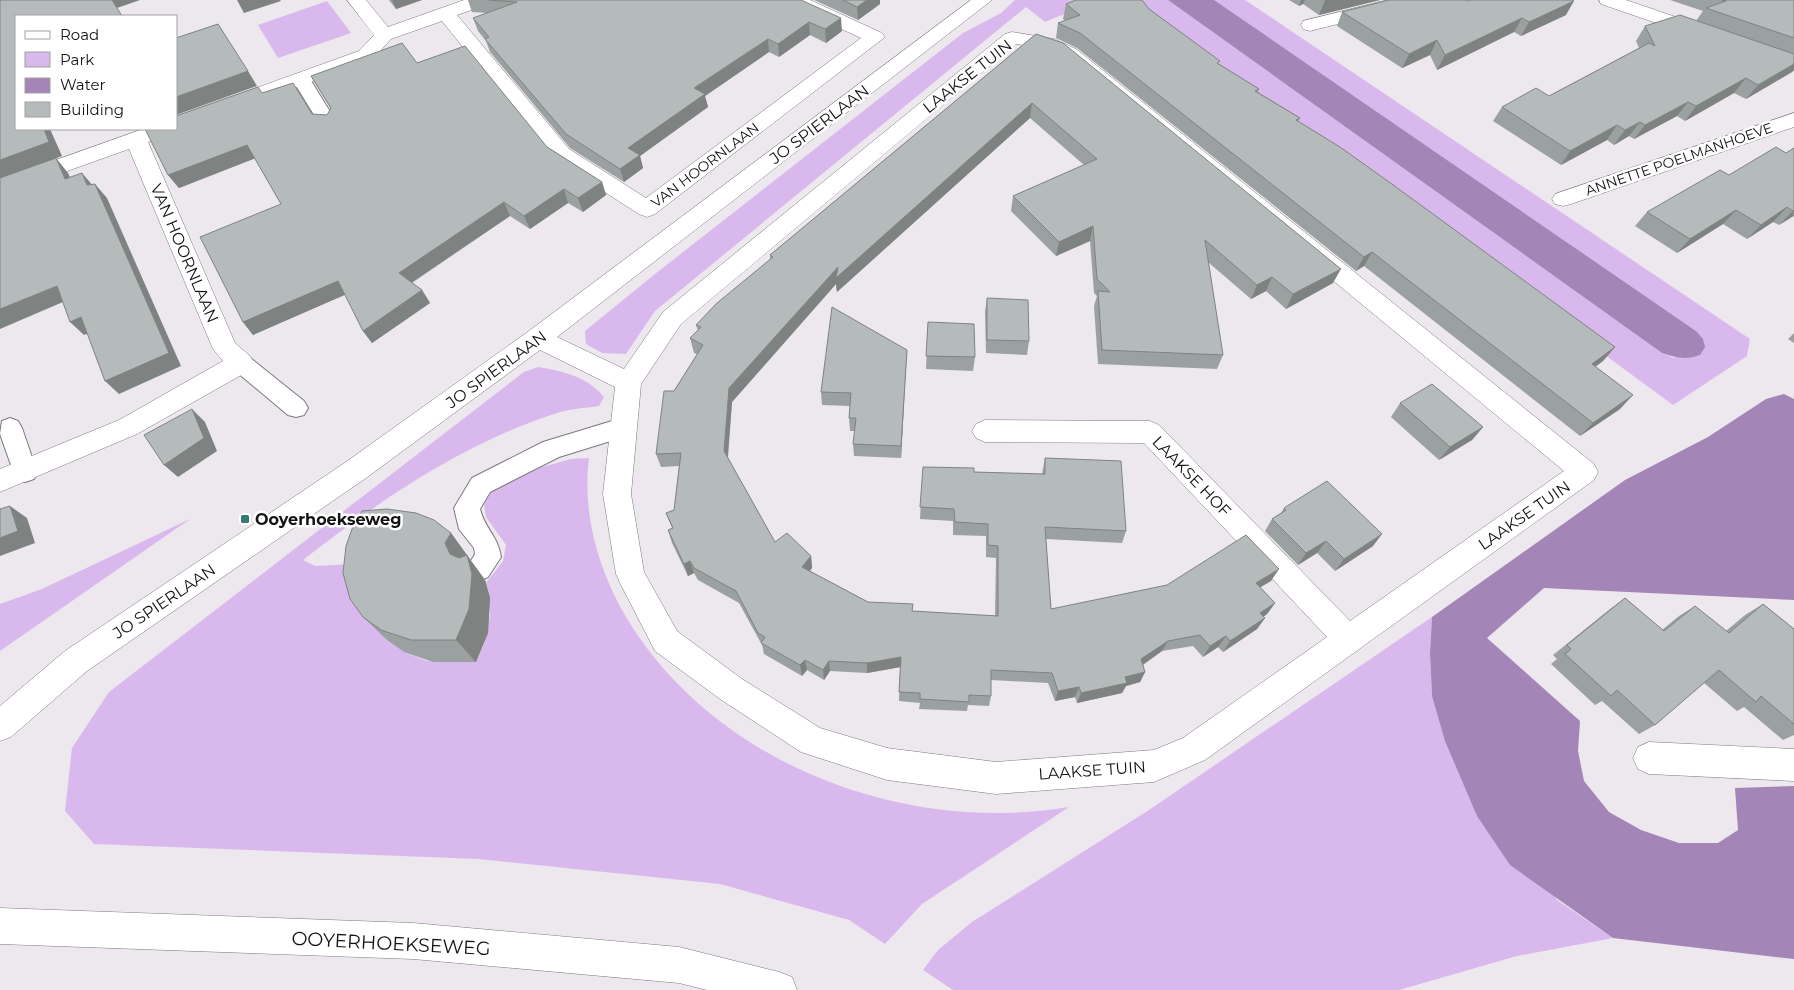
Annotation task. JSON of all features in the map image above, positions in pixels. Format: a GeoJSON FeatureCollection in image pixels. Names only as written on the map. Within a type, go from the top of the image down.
{"type":"FeatureCollection","features":[{"type":"Feature","properties":{"kind":"street"},"geometry":{"type":"LineString","coordinates":[[356,0],[384,35]]}},
{"type":"Feature","properties":{"kind":"street"},"geometry":{"type":"LineString","coordinates":[[178,123],[366,56],[384,35],[482,0]]}},
{"type":"Feature","properties":{"kind":"street","name":"VAN HOORNLAAN"},"geometry":{"type":"LineString","coordinates":[[445,13],[560,154],[647,210],[875,37],[807,6],[798,0]]}},
{"type":"Feature","properties":{"kind":"street","name":"JO SPIERLAAN"},"geometry":{"type":"LineString","coordinates":[[0,726],[76,661],[356,470],[538,338],[983,0]]}},
{"type":"Feature","properties":{"kind":"street"},"geometry":{"type":"LineString","coordinates":[[1310,26],[1410,0]]}},
{"type":"Feature","properties":{"kind":"street"},"geometry":{"type":"LineString","coordinates":[[1608,0],[1720,39]]}},
{"type":"Feature","properties":{"kind":"street","name":"LAAKSE TUIN"},"geometry":{"type":"LineString","coordinates":[[1012,38],[1047,43],[1069,53],[1584,472],[1194,750],[1154,766],[996,778],[886,764],[812,741],[731,689],[666,641],[630,574],[617,494],[622,428],[628,382],[672,318],[1012,38]]}},
{"type":"Feature","properties":{"kind":"street","name":"ANNETTE POELMANHOEVE"},"geometry":{"type":"LineString","coordinates":[[1563,199],[1794,120]]}},
{"type":"Feature","properties":{"kind":"street"},"geometry":{"type":"LineString","coordinates":[[0,188],[160,130]]}},
{"type":"Feature","properties":{"kind":"street","name":"VAN HOORNLAAN"},"geometry":{"type":"LineString","coordinates":[[136,138],[225,349],[241,363]]}},
{"type":"Feature","properties":{"kind":"street"},"geometry":{"type":"LineString","coordinates":[[538,338],[628,382]]}},
{"type":"Feature","properties":{"kind":"street"},"geometry":{"type":"LineString","coordinates":[[0,481],[128,427],[241,363]]}},
{"type":"Feature","properties":{"kind":"street","name":"LAAKSE HOF"},"geometry":{"type":"LineString","coordinates":[[985,431],[1150,432],[1349,640]]}},
{"type":"Feature","properties":{"kind":"street"},"geometry":{"type":"LineString","coordinates":[[1649,758],[1794,765]]}},
{"type":"Feature","properties":{"kind":"street","name":"OOYERHOEKSEWEG"},"geometry":{"type":"LineString","coordinates":[[0,926],[413,942],[679,965],[779,990]]}},
{"type":"Feature","properties":{"kind":"lane"},"geometry":{"type":"LineString","coordinates":[[301,79],[328,123]]}},
{"type":"Feature","properties":{"kind":"lane"},"geometry":{"type":"LineString","coordinates":[[241,363],[296,408]]}},
{"type":"Feature","properties":{"kind":"lane"},"geometry":{"type":"LineString","coordinates":[[10,428],[25,472]]}},
{"type":"Feature","properties":{"kind":"lane"},"geometry":{"type":"LineString","coordinates":[[479,569],[488,557],[486,544],[472,529],[468,508],[481,485],[552,449],[622,428]]}},
{"type":"Feature","properties":{"kind":"green space"},"geometry":{"type":"Polygon","coordinates":[[[1015,0],[1099,0],[1045,22],[1026,7],[655,311],[626,354],[602,353],[586,344],[585,331],[655,274],[963,33],[1001,13],[1015,0]]]}},
{"type":"Feature","properties":{"kind":"green space"},"geometry":{"type":"Polygon","coordinates":[[[1122,0],[1168,0],[1662,353],[1674,358],[1696,331],[1213,0],[1245,0],[1750,339],[1747,356],[1673,405],[1122,0]]]}},
{"type":"Feature","properties":{"kind":"green space"},"geometry":{"type":"Polygon","coordinates":[[[327,1],[351,33],[278,58],[258,25],[327,1]]]}},
{"type":"Feature","properties":{"kind":"green space"},"geometry":{"type":"Polygon","coordinates":[[[538,367],[566,373],[583,380],[598,390],[604,397],[599,406],[554,414],[520,426],[454,458],[392,496],[303,560],[315,566],[372,563],[379,629],[387,640],[404,652],[427,661],[476,662],[489,624],[490,604],[486,583],[503,561],[506,545],[486,517],[484,504],[494,488],[542,467],[571,459],[589,458],[587,479],[590,520],[594,540],[607,580],[626,617],[664,669],[709,713],[761,749],[819,778],[880,798],[943,810],[1006,813],[1069,807],[922,904],[885,944],[849,920],[720,884],[478,859],[94,844],[65,811],[72,748],[109,692],[524,372],[538,367]]]}},
{"type":"Feature","properties":{"kind":"green space"},"geometry":{"type":"Polygon","coordinates":[[[190,519],[0,651],[0,604],[42,589],[190,519]]]}},
{"type":"Feature","properties":{"kind":"green space"},"geometry":{"type":"Polygon","coordinates":[[[1432,617],[1430,653],[1432,696],[1557,900],[1613,938],[1517,956],[1399,990],[953,990],[923,970],[938,950],[972,922],[1149,810],[1432,617]]]}},
{"type":"Feature","properties":{"kind":"water"},"geometry":{"type":"Polygon","coordinates":[[[1168,0],[1214,0],[1696,331],[1703,339],[1705,347],[1700,355],[1691,358],[1681,358],[1662,353],[1168,0]]]}},
{"type":"Feature","properties":{"kind":"water"},"geometry":{"type":"Polygon","coordinates":[[[1784,394],[1794,399],[1794,600],[1544,588],[1487,638],[1580,721],[1578,751],[1584,781],[1609,812],[1641,830],[1679,843],[1718,843],[1738,830],[1735,788],[1794,786],[1794,959],[1613,938],[1510,865],[1477,816],[1445,741],[1432,696],[1430,653],[1432,617],[1625,480],[1708,437],[1766,399],[1784,394]]]}},
{"type":"Feature","properties":{"kind":"building"},"geometry":{"type":"Polygon","coordinates":[[[0,0],[112,0],[121,15],[15,15],[15,130],[44,130],[49,142],[0,160],[0,0]]]}},
{"type":"Feature","properties":{"kind":"building"},"geometry":{"type":"Polygon","coordinates":[[[489,0],[801,0],[841,18],[825,29],[809,22],[778,44],[768,39],[694,88],[705,94],[628,148],[640,155],[620,169],[566,134],[485,39],[489,37],[473,18],[517,2],[489,0]]]}},
{"type":"Feature","properties":{"kind":"building"},"geometry":{"type":"Polygon","coordinates":[[[843,0],[867,0],[857,7],[843,0]]]}},
{"type":"Feature","properties":{"kind":"building"},"geometry":{"type":"Polygon","coordinates":[[[1076,0],[1142,0],[1149,9],[1220,61],[1217,63],[1259,89],[1255,91],[1300,118],[1296,120],[1340,147],[1615,347],[1592,364],[1633,395],[1593,423],[1372,252],[1364,257],[1080,33],[1058,23],[1080,15],[1066,4],[1076,0]]]}},
{"type":"Feature","properties":{"kind":"building"},"geometry":{"type":"Polygon","coordinates":[[[1389,0],[1574,1],[1529,22],[1522,18],[1445,55],[1437,40],[1409,54],[1342,12],[1389,0]]]}},
{"type":"Feature","properties":{"kind":"building"},"geometry":{"type":"Polygon","coordinates":[[[1722,0],[1794,0],[1794,38],[1706,8],[1726,1],[1722,0]]]}},
{"type":"Feature","properties":{"kind":"building"},"geometry":{"type":"Polygon","coordinates":[[[1680,15],[1794,54],[1794,64],[1758,85],[1746,78],[1696,106],[1688,102],[1645,125],[1640,122],[1625,130],[1617,125],[1570,151],[1502,107],[1536,88],[1549,96],[1649,43],[1655,46],[1645,26],[1680,15]]]}},
{"type":"Feature","properties":{"kind":"building"},"geometry":{"type":"Polygon","coordinates":[[[218,24],[248,71],[178,96],[178,37],[218,24]]]}},
{"type":"Feature","properties":{"kind":"building"},"geometry":{"type":"Polygon","coordinates":[[[1036,34],[1063,43],[1341,269],[1293,294],[1272,277],[1257,285],[1205,240],[1223,355],[1102,350],[1098,291],[1110,292],[1097,279],[1093,226],[1059,242],[1013,196],[1097,159],[1032,103],[836,278],[838,267],[729,388],[724,451],[775,542],[787,533],[811,556],[802,567],[868,602],[913,604],[912,611],[998,616],[998,546],[988,545],[988,524],[955,522],[954,509],[920,507],[923,467],[974,468],[974,472],[1045,474],[1045,458],[1121,461],[1126,531],[1045,527],[1051,609],[1167,585],[1246,535],[1279,569],[1256,583],[1275,603],[1260,613],[1265,618],[1230,641],[1226,636],[1210,646],[1200,635],[1168,641],[1141,659],[1145,672],[1125,677],[1127,683],[1081,693],[1079,687],[1058,691],[1052,673],[991,670],[991,696],[969,695],[969,702],[920,699],[920,693],[899,692],[901,657],[867,663],[829,661],[823,670],[805,660],[800,665],[761,643],[765,637],[758,633],[736,591],[694,568],[690,561],[684,564],[668,530],[673,528],[666,513],[674,510],[681,453],[656,454],[664,391],[674,391],[703,345],[690,338],[701,327],[696,325],[717,303],[773,257],[770,255],[1036,34]]]}},
{"type":"Feature","properties":{"kind":"building"},"geometry":{"type":"Polygon","coordinates":[[[402,43],[417,63],[465,46],[547,147],[602,182],[578,198],[564,189],[524,216],[504,202],[399,273],[422,290],[363,331],[338,281],[243,322],[200,237],[281,204],[247,145],[168,175],[146,130],[178,130],[178,115],[258,87],[262,93],[293,83],[312,114],[327,115],[331,108],[311,76],[402,43]]]}},
{"type":"Feature","properties":{"kind":"building"},"geometry":{"type":"Polygon","coordinates":[[[1776,147],[1786,153],[1794,148],[1793,211],[1787,207],[1761,225],[1736,210],[1690,239],[1647,212],[1720,170],[1729,175],[1776,147]]]}},
{"type":"Feature","properties":{"kind":"building"},"geometry":{"type":"Polygon","coordinates":[[[56,158],[65,179],[82,173],[87,185],[95,184],[169,353],[105,381],[81,317],[70,322],[57,286],[0,309],[0,178],[56,158]]]}},
{"type":"Feature","properties":{"kind":"building"},"geometry":{"type":"Polygon","coordinates":[[[987,298],[1028,300],[1029,341],[987,340],[987,298]]]}},
{"type":"Feature","properties":{"kind":"building"},"geometry":{"type":"Polygon","coordinates":[[[832,307],[907,350],[901,446],[853,444],[856,418],[849,418],[851,393],[821,392],[832,307]]]}},
{"type":"Feature","properties":{"kind":"building"},"geometry":{"type":"Polygon","coordinates":[[[928,322],[974,324],[975,357],[926,356],[928,322]]]}},
{"type":"Feature","properties":{"kind":"building"},"geometry":{"type":"Polygon","coordinates":[[[1432,384],[1483,427],[1450,447],[1400,403],[1432,384]]]}},
{"type":"Feature","properties":{"kind":"building"},"geometry":{"type":"Polygon","coordinates":[[[192,409],[204,438],[164,465],[144,435],[192,409]]]}},
{"type":"Feature","properties":{"kind":"building"},"geometry":{"type":"Polygon","coordinates":[[[1327,481],[1382,534],[1344,559],[1326,541],[1306,553],[1272,519],[1286,510],[1284,508],[1327,481]]]}},
{"type":"Feature","properties":{"kind":"building"},"geometry":{"type":"Polygon","coordinates":[[[10,506],[18,531],[0,538],[0,509],[10,506]]]}},
{"type":"Feature","properties":{"kind":"building"},"geometry":{"type":"Polygon","coordinates":[[[387,509],[416,513],[434,520],[451,533],[445,543],[450,554],[459,558],[467,555],[472,574],[469,609],[456,640],[411,640],[381,630],[363,617],[350,599],[343,573],[346,546],[352,529],[362,511],[387,509]]]}},
{"type":"Feature","properties":{"kind":"building"},"geometry":{"type":"Polygon","coordinates":[[[1625,598],[1664,631],[1695,606],[1729,633],[1763,604],[1794,629],[1794,724],[1761,696],[1756,702],[1719,670],[1655,725],[1617,690],[1611,696],[1565,654],[1571,649],[1567,645],[1625,598]]]}},
{"type":"Feature","properties":{"kind":"place","name":"Ooyerhoekseweg"},"geometry":{"type":"Point","coordinates":[245,519]}}]}
